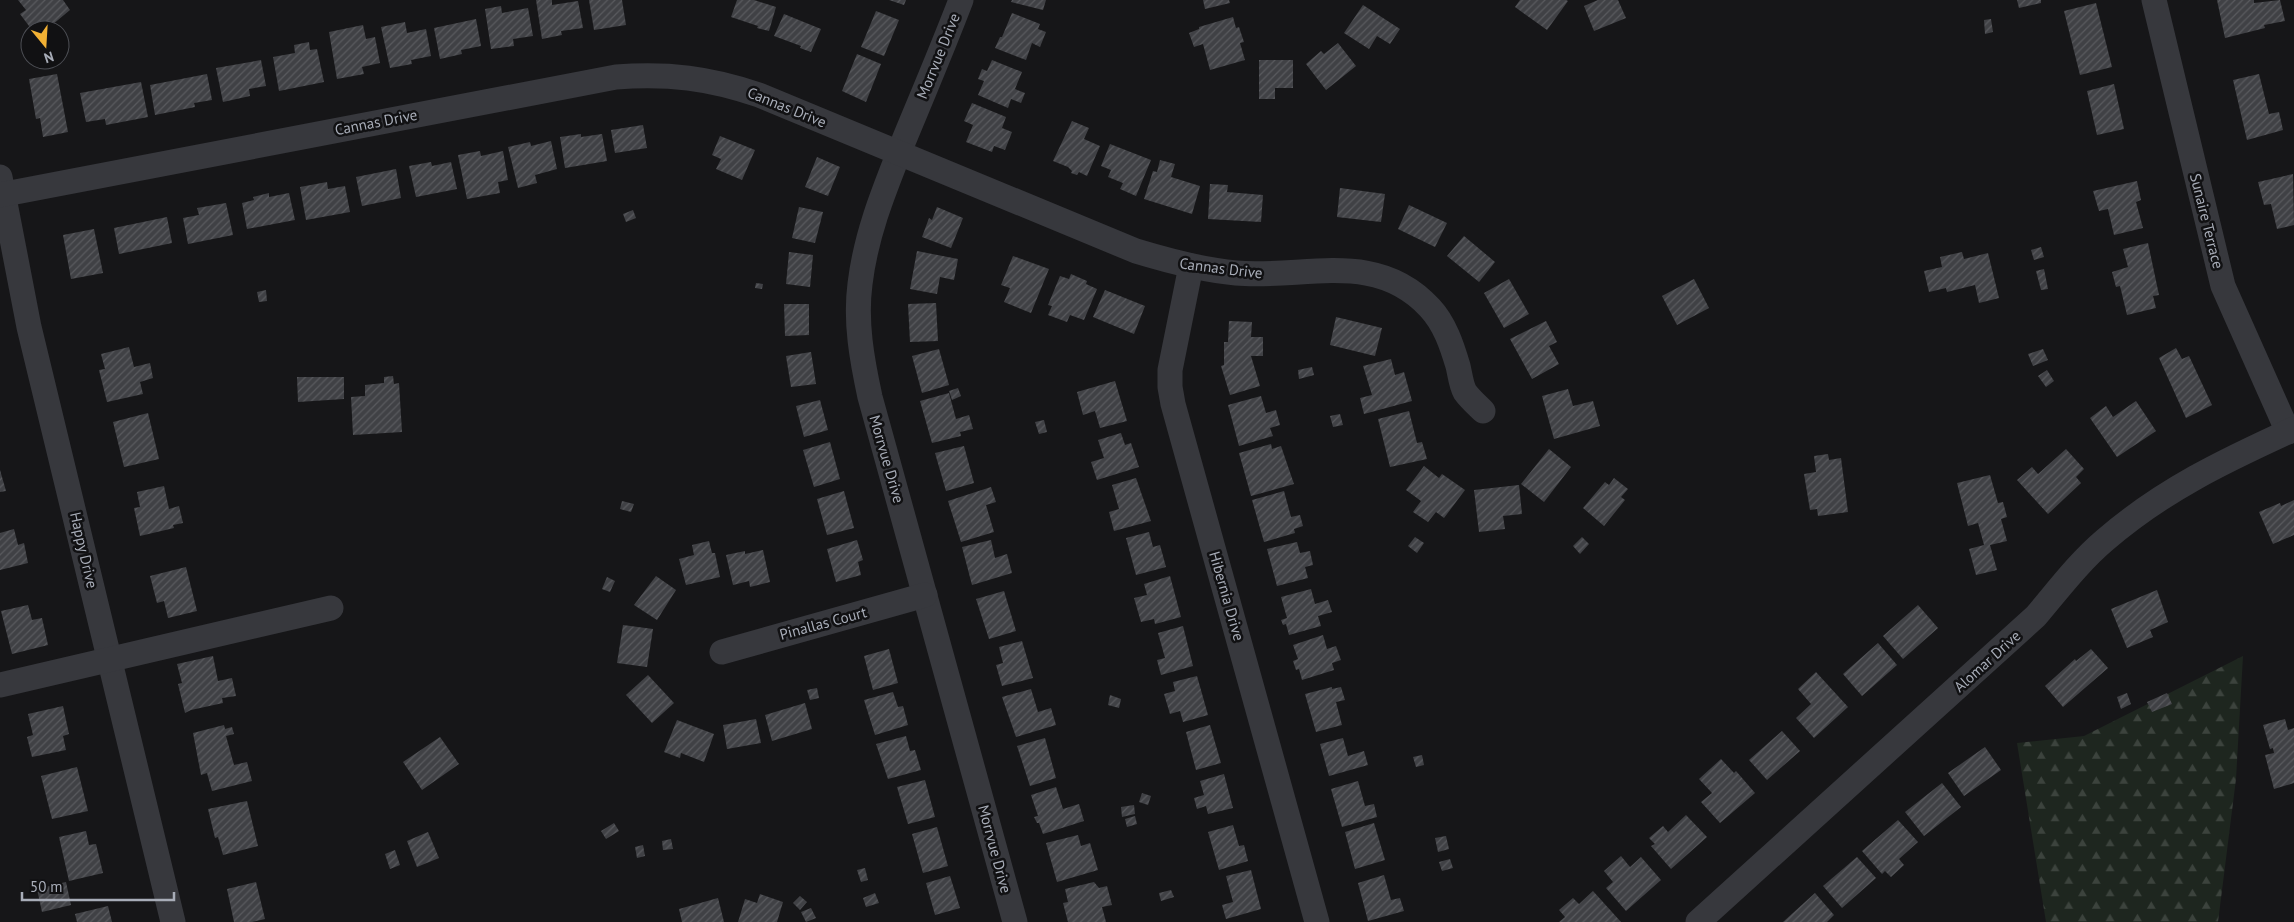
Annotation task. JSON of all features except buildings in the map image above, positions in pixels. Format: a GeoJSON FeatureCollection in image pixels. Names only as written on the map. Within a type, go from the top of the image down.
{"type":"FeatureCollection","features":[{"type":"Feature","properties":{"kind":"street","name":"Morrvue Drive"},"geometry":{"type":"LineString","coordinates":[[961,0],[875,212],[865,249],[860,286],[859,324],[862,360],[870,397],[1015,922]]}},
{"type":"Feature","properties":{"kind":"street","name":"Sunaire Terrace"},"geometry":{"type":"LineString","coordinates":[[2154,0],[2223,286],[2291,430]]}},
{"type":"Feature","properties":{"kind":"street","name":"Cannas Drive"},"geometry":{"type":"LineString","coordinates":[[1,189],[616,77],[654,74],[694,77],[732,86],[1136,251],[1191,266],[1237,273],[1274,274],[1348,270],[1367,272],[1394,281],[1418,296],[1442,325],[1454,351],[1464,391],[1483,411]]}},
{"type":"Feature","properties":{"kind":"street","name":"Happy Drive"},"geometry":{"type":"LineString","coordinates":[[1,189],[29,327],[173,922]]}},
{"type":"Feature","properties":{"kind":"street","name":"Hibernia Drive"},"geometry":{"type":"LineString","coordinates":[[1191,266],[1170,370],[1173,404],[1318,922]]}},
{"type":"Feature","properties":{"kind":"street","name":"Alomar Drive"},"geometry":{"type":"LineString","coordinates":[[1698,922],[2036,616],[2075,569],[2103,541],[2150,504],[2190,478],[2291,430]]}},
{"type":"Feature","properties":{"kind":"street","name":"Pinallas Court"},"geometry":{"type":"LineString","coordinates":[[722,652],[925,595]]}},
{"type":"Feature","properties":{"kind":"street"},"geometry":{"type":"LineString","coordinates":[[0,685],[331,608]]}},
{"type":"Feature","properties":{"kind":"green space"},"geometry":{"type":"Polygon","coordinates":[[[2243,656],[2236,779],[2218,922],[2046,922],[2017,743],[2084,736],[2243,656]]]}}]}
